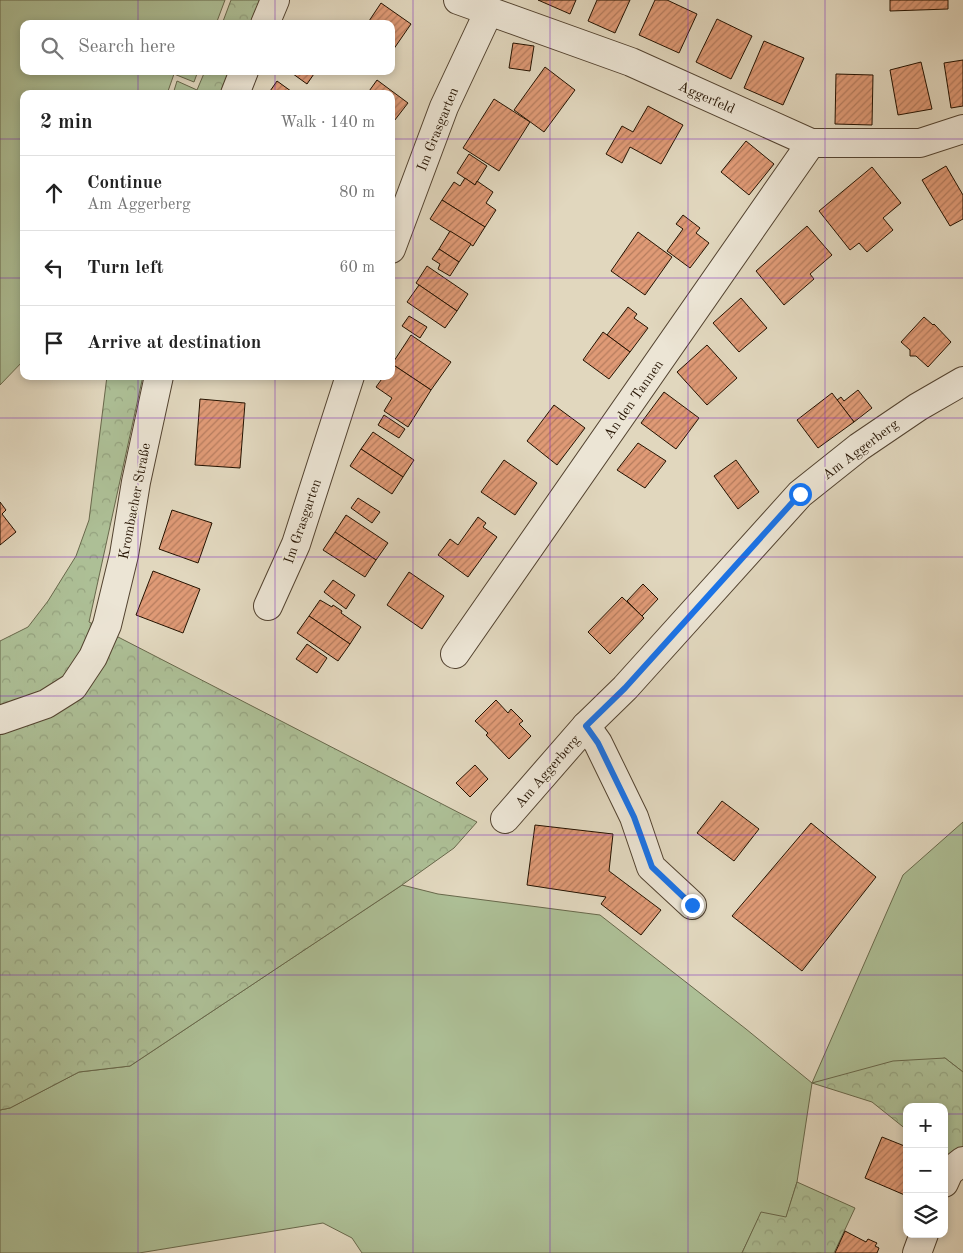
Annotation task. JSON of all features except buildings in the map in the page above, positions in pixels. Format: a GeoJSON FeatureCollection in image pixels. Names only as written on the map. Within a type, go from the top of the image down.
{"type":"FeatureCollection","features":[{"type":"Feature","properties":{"kind":"street"},"geometry":{"type":"LineString","coordinates":[[267,20],[275,0]]}},
{"type":"Feature","properties":{"kind":"street","name":"Aggerfeld"},"geometry":{"type":"LineString","coordinates":[[458,0],[631,62],[811,144],[920,143],[963,129]]}},
{"type":"Feature","properties":{"kind":"street","name":"Im Grasgarten"},"geometry":{"type":"LineString","coordinates":[[395,238],[444,107],[489,11]]}},
{"type":"Feature","properties":{"kind":"street"},"geometry":{"type":"LineString","coordinates":[[236,90],[242,75]]}},
{"type":"Feature","properties":{"kind":"street","name":"An den Tannen"},"geometry":{"type":"LineString","coordinates":[[455,654],[811,144]]}},
{"type":"Feature","properties":{"kind":"street","name":"Krombacher Straße"},"geometry":{"type":"LineString","coordinates":[[0,720],[46,704],[73,686],[93,657],[107,626],[124,555],[136,482],[158,380]]}},
{"type":"Feature","properties":{"kind":"street","name":"Im Grasgarten"},"geometry":{"type":"LineString","coordinates":[[268,606],[296,544],[349,380]]}},
{"type":"Feature","properties":{"kind":"street","name":"Am Aggerberg"},"geometry":{"type":"LineString","coordinates":[[504,819],[586,726],[625,688],[800,494],[859,447],[918,407],[963,381]]}},
{"type":"Feature","properties":{"kind":"street"},"geometry":{"type":"LineString","coordinates":[[586,726],[598,743],[634,817],[652,867],[692,905]]}},
{"type":"Feature","properties":{"kind":"street"},"geometry":{"type":"LineString","coordinates":[[948,1174],[963,1161]]}},
{"type":"Feature","properties":{"kind":"street"},"geometry":{"type":"LineString","coordinates":[[918,1253],[923,1238]]}},
{"type":"Feature","properties":{"kind":"green space"},"geometry":{"type":"Polygon","coordinates":[[[0,0],[225,0],[218,20],[20,20],[20,75],[174,75],[168,90],[20,90],[20,364],[0,385],[0,0]]]}},
{"type":"Feature","properties":{"kind":"green space"},"geometry":{"type":"Polygon","coordinates":[[[231,0],[260,0],[252,20],[224,20],[231,0]]]}},
{"type":"Feature","properties":{"kind":"green space"},"geometry":{"type":"Polygon","coordinates":[[[176,75],[197,75],[194,82],[176,75]]]}},
{"type":"Feature","properties":{"kind":"green space"},"geometry":{"type":"Polygon","coordinates":[[[203,75],[228,75],[223,90],[197,90],[203,75]]]}},
{"type":"Feature","properties":{"kind":"green space"},"geometry":{"type":"Polygon","coordinates":[[[177,81],[197,90],[174,90],[177,81]]]}},
{"type":"Feature","properties":{"kind":"green space"},"geometry":{"type":"Polygon","coordinates":[[[106,380],[142,380],[89,622],[477,822],[454,848],[402,885],[130,1066],[79,1072],[10,1108],[0,1110],[0,641],[28,627],[48,601],[76,556],[89,520],[106,380]]]}},
{"type":"Feature","properties":{"kind":"green space"},"geometry":{"type":"Polygon","coordinates":[[[963,822],[963,1072],[945,1058],[812,1083],[903,875],[963,822]]]}},
{"type":"Feature","properties":{"kind":"green space"},"geometry":{"type":"Polygon","coordinates":[[[402,885],[438,894],[600,915],[812,1083],[797,1182],[786,1218],[761,1213],[742,1253],[362,1253],[352,1238],[323,1223],[139,1253],[0,1253],[0,1110],[10,1108],[79,1072],[130,1066],[402,885]]]}},
{"type":"Feature","properties":{"kind":"green space"},"geometry":{"type":"Polygon","coordinates":[[[945,1058],[963,1072],[963,1169],[948,1163],[948,1103],[903,1103],[903,1127],[872,1102],[812,1083],[893,1061],[945,1058]]]}},
{"type":"Feature","properties":{"kind":"green space"},"geometry":{"type":"Polygon","coordinates":[[[797,1182],[855,1208],[834,1253],[742,1253],[761,1212],[786,1217],[797,1182]]]}},
{"type":"Feature","properties":{"kind":"route"},"geometry":{"type":"LineString","coordinates":[[692,905],[652,867],[634,817],[598,743],[586,726],[625,688],[800,494]]}}]}
